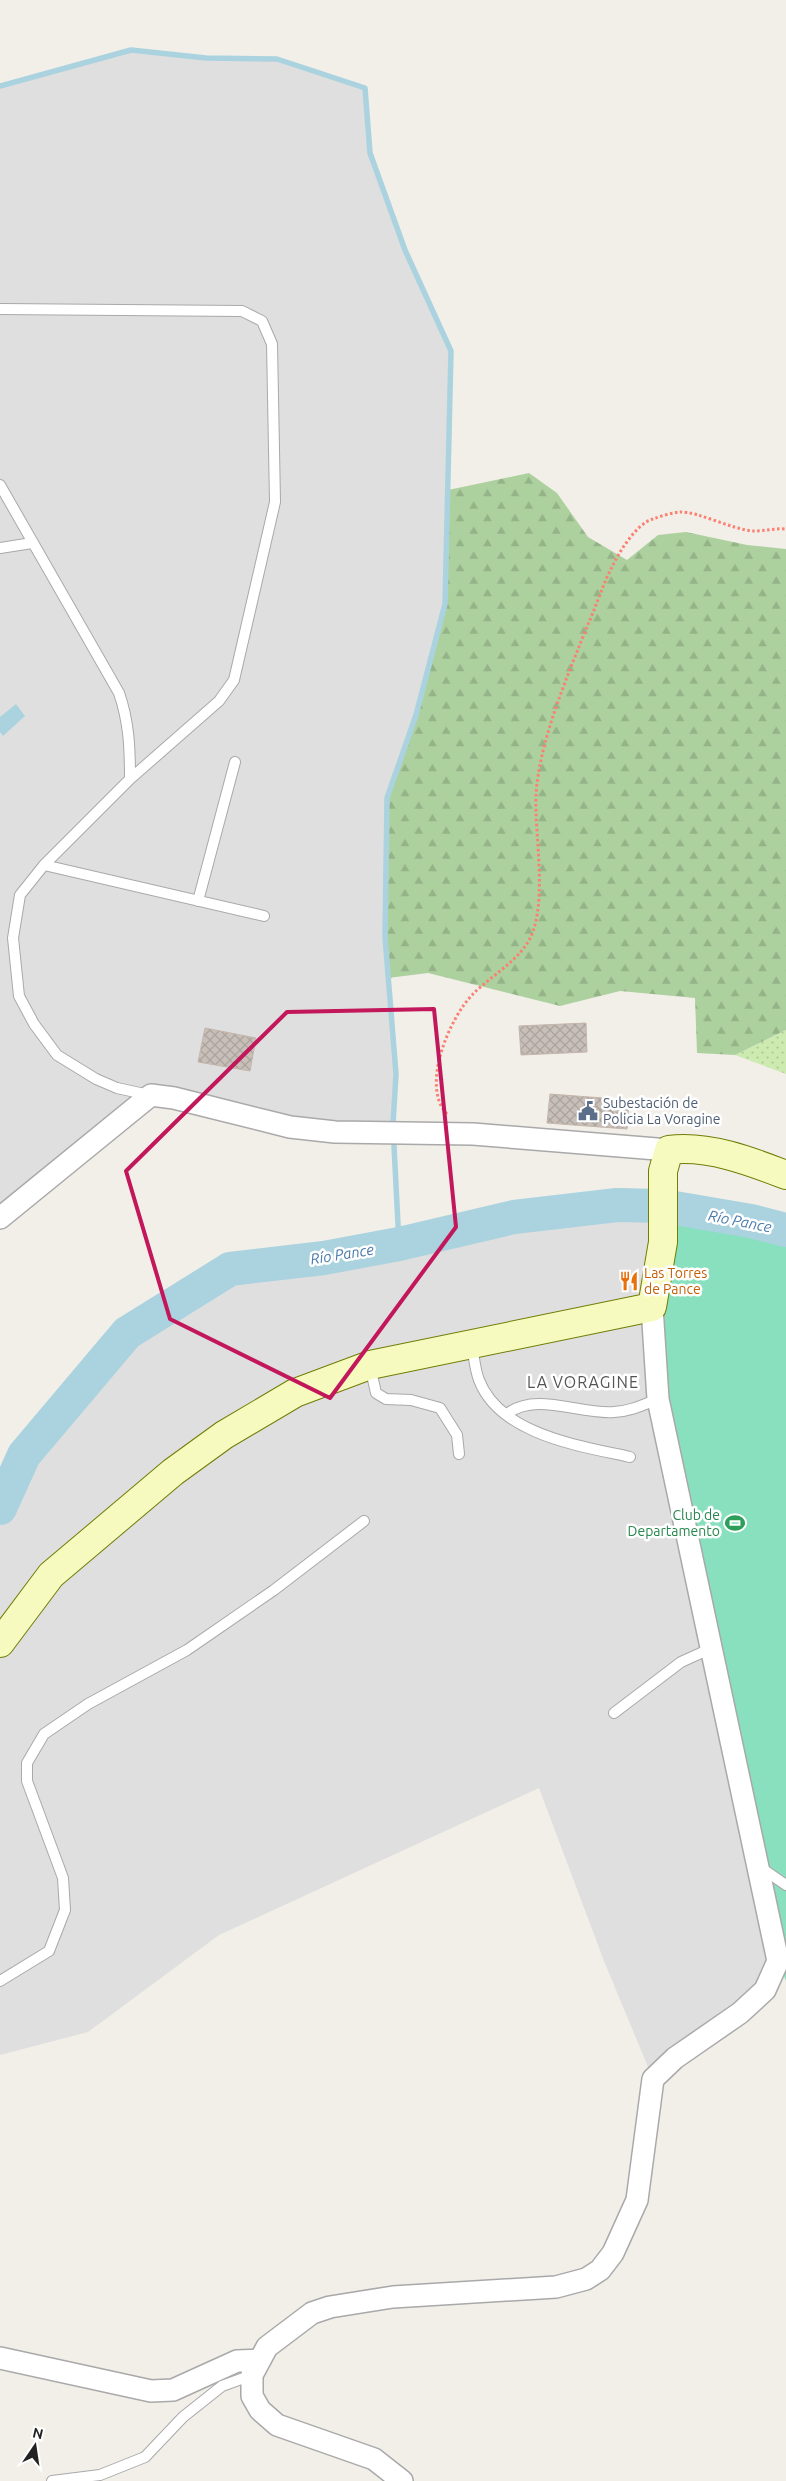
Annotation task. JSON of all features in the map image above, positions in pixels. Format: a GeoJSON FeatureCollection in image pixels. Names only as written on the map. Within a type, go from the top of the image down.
{"type":"FeatureCollection","features":[{"type":"Feature","properties":{"kind":"street"},"geometry":{"type":"LineString","coordinates":[[0,1218],[151,1096],[174,1098],[290,1127],[335,1132],[473,1134],[666,1161],[683,1148],[745,1160],[786,1175]]}},
{"type":"Feature","properties":{"kind":"street"},"geometry":{"type":"LineString","coordinates":[[402,2481],[374,2460],[277,2425],[260,2410],[252,2396],[256,2368],[267,2347],[312,2313],[330,2306],[392,2297],[556,2287],[586,2279],[600,2270],[613,2253],[637,2200],[653,2079],[675,2058],[740,2013],[765,1990],[778,1961],[658,1398],[652,1307],[663,1242],[666,1161]]}},
{"type":"Feature","properties":{"kind":"street"},"geometry":{"type":"LineString","coordinates":[[0,1643],[51,1575],[173,1472],[224,1435],[295,1393],[370,1365],[652,1307]]}},
{"type":"Feature","properties":{"kind":"street"},"geometry":{"type":"LineString","coordinates":[[0,2358],[151,2391],[173,2390],[236,2361],[256,2368]]}},
{"type":"Feature","properties":{"kind":"lane"},"geometry":{"type":"LineString","coordinates":[[0,308],[242,311],[262,321],[272,344],[275,502],[234,680],[219,701],[130,779],[44,865],[20,895],[13,938],[19,996],[34,1024],[57,1055],[96,1079],[117,1088],[151,1096]]}},
{"type":"Feature","properties":{"kind":"lane"},"geometry":{"type":"LineString","coordinates":[[0,485],[119,693],[127,717],[130,745],[130,779]]}},
{"type":"Feature","properties":{"kind":"lane"},"geometry":{"type":"LineString","coordinates":[[0,548],[32,543]]}},
{"type":"Feature","properties":{"kind":"lane"},"geometry":{"type":"LineString","coordinates":[[198,901],[235,762]]}},
{"type":"Feature","properties":{"kind":"lane"},"geometry":{"type":"LineString","coordinates":[[44,865],[264,916]]}},
{"type":"Feature","properties":{"kind":"lane"},"geometry":{"type":"LineString","coordinates":[[471,1343],[479,1381],[493,1402],[522,1426],[571,1444],[630,1457]]}},
{"type":"Feature","properties":{"kind":"lane"},"geometry":{"type":"LineString","coordinates":[[370,1365],[376,1393],[386,1399],[411,1400],[440,1408],[457,1435],[459,1454]]}},
{"type":"Feature","properties":{"kind":"lane"},"geometry":{"type":"LineString","coordinates":[[507,1414],[518,1405],[544,1403],[577,1410],[613,1412],[636,1409],[658,1398]]}},
{"type":"Feature","properties":{"kind":"lane"},"geometry":{"type":"LineString","coordinates":[[0,1981],[49,1951],[65,1910],[63,1878],[27,1781],[27,1763],[44,1734],[88,1704],[187,1650],[274,1590],[364,1521]]}},
{"type":"Feature","properties":{"kind":"lane"},"geometry":{"type":"LineString","coordinates":[[614,1713],[681,1662],[712,1648]]}},
{"type":"Feature","properties":{"kind":"lane"},"geometry":{"type":"LineString","coordinates":[[758,1865],[786,1885]]}},
{"type":"Feature","properties":{"kind":"lane"},"geometry":{"type":"LineString","coordinates":[[52,2481],[100,2475],[145,2457],[183,2417],[222,2386],[256,2368]]}},
{"type":"Feature","properties":{"kind":"path"},"geometry":{"type":"LineString","coordinates":[[445,1113],[439,1102],[436,1089],[437,1069],[447,1038],[461,1008],[473,994],[527,944],[533,929],[539,907],[536,795],[539,772],[551,728],[572,668],[611,567],[628,540],[650,519],[682,512],[753,531],[786,529]]}},
{"type":"Feature","properties":{"kind":"highlighted area"},"geometry":{"type":"Polygon","coordinates":[[[434,1009],[456,1227],[330,1398],[170,1319],[126,1171],[287,1012],[434,1009]]]}},
{"type":"Feature","properties":{"kind":"shaded area"},"geometry":{"type":"Polygon","coordinates":[[[131,50],[206,58],[277,59],[365,88],[370,153],[405,250],[451,351],[445,604],[416,715],[387,798],[385,937],[396,1074],[394,1134],[151,1095],[0,1218],[0,86],[131,50]]]}},
{"type":"Feature","properties":{"kind":"shaded area","name":"LA VORAGINE"},"geometry":{"type":"Polygon","coordinates":[[[617,1205],[663,1206],[778,1961],[765,1990],[653,2079],[604,1961],[539,1788],[219,1935],[88,2032],[0,2055],[0,1508],[24,1455],[127,1333],[230,1269],[323,1258],[399,1244],[514,1217],[617,1205]]]}},
{"type":"Feature","properties":{"kind":"green space"},"geometry":{"type":"Polygon","coordinates":[[[529,473],[557,493],[588,537],[627,560],[658,535],[686,532],[747,545],[786,549],[786,1030],[735,1055],[697,1053],[695,998],[620,991],[560,1006],[428,973],[388,978],[385,937],[387,798],[416,715],[445,604],[448,490],[529,473]]]}},
{"type":"Feature","properties":{"kind":"green space"},"geometry":{"type":"Polygon","coordinates":[[[786,1030],[786,1074],[735,1055],[786,1030]]]}},
{"type":"Feature","properties":{"kind":"green space","name":"Club de Departamento"},"geometry":{"type":"Polygon","coordinates":[[[663,1206],[751,1221],[786,1230],[786,1981],[778,1961],[658,1399],[663,1206]]]}},
{"type":"Feature","properties":{"kind":"water"},"geometry":{"type":"Polygon","coordinates":[[[16,704],[25,716],[3,736],[0,732],[0,717],[16,704]]]}},
{"type":"Feature","properties":{"kind":"building"},"geometry":{"type":"Polygon","coordinates":[[[586,1023],[587,1052],[521,1055],[519,1026],[586,1023]]]}},
{"type":"Feature","properties":{"kind":"building"},"geometry":{"type":"Polygon","coordinates":[[[205,1028],[256,1038],[250,1071],[198,1062],[205,1028]]]}},
{"type":"Feature","properties":{"kind":"building","name":"Subestación de Policia La Voragine"},"geometry":{"type":"Polygon","coordinates":[[[550,1094],[629,1100],[627,1129],[547,1123],[550,1094]]]}},
{"type":"Feature","properties":{"kind":"waterway"},"geometry":{"type":"LineString","coordinates":[[0,86],[131,50],[206,58],[277,59],[365,88],[370,153],[405,250],[451,351],[445,604],[416,715],[387,798],[385,937],[396,1074],[393,1124]]}},
{"type":"Feature","properties":{"kind":"waterway"},"geometry":{"type":"LineString","coordinates":[[394,1146],[399,1244]]}},
{"type":"Feature","properties":{"kind":"waterway","name":"Río Pance"},"geometry":{"type":"LineString","coordinates":[[0,1508],[24,1455],[127,1333],[230,1269],[324,1258],[399,1244],[514,1217],[617,1205],[663,1206],[751,1221],[786,1230]]}},
{"type":"Feature","properties":{"kind":"place","name":"Subestación de Policia La Voragine"},"geometry":{"type":"Point","coordinates":[588,1111]}},
{"type":"Feature","properties":{"kind":"place","name":"Las Torres de Pance"},"geometry":{"type":"Point","coordinates":[629,1281]}},
{"type":"Feature","properties":{"kind":"place","name":"Club de Departamento"},"geometry":{"type":"Point","coordinates":[735,1523]}},
{"type":"Feature","properties":{"kind":"district","name":"LA VORAGINE"},"geometry":{"type":"Point","coordinates":[583,1382]}}]}
